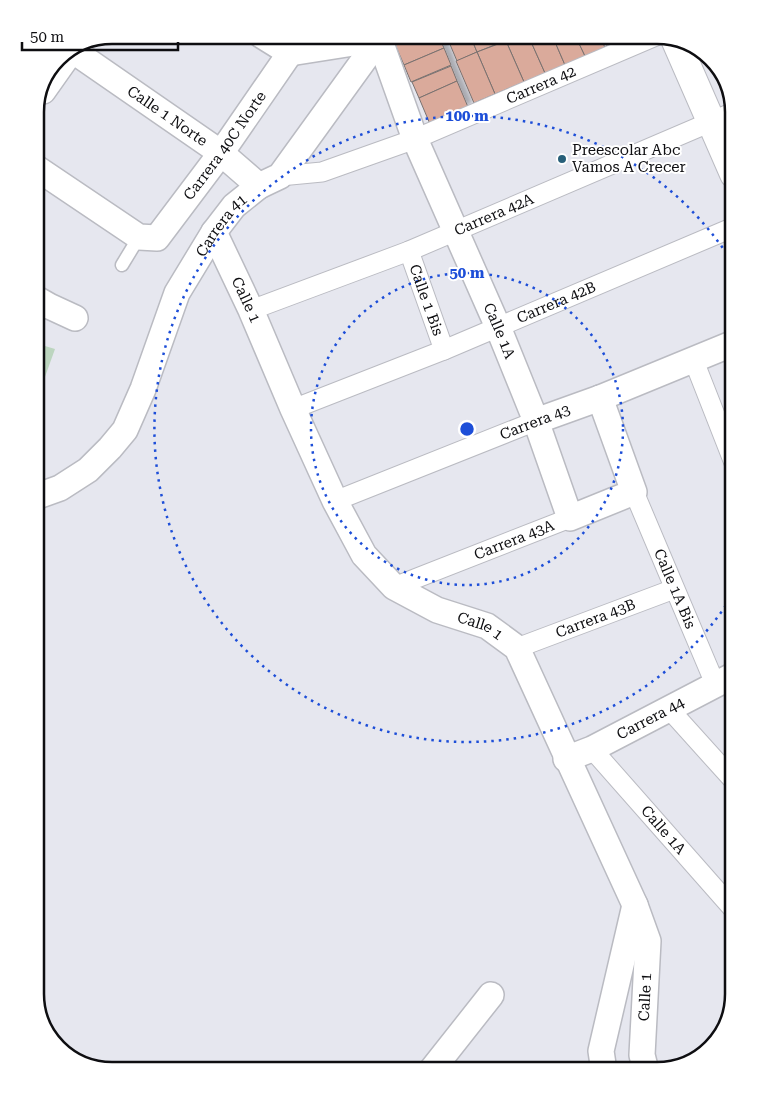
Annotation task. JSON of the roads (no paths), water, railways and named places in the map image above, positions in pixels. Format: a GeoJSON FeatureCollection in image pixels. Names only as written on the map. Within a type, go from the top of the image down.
{"type":"FeatureCollection","features":[{"type":"Feature","properties":{"kind":"street"},"geometry":{"type":"LineString","coordinates":[[276,44],[290,53],[338,44]]}},
{"type":"Feature","properties":{"kind":"street","name":"Carrera 41"},"geometry":{"type":"LineString","coordinates":[[44,494],[60,488],[88,470],[110,448],[124,430],[139,398],[177,293],[214,232],[234,206],[269,181],[374,44]]}},
{"type":"Feature","properties":{"kind":"street","name":"Calle 1A"},"geometry":{"type":"LineString","coordinates":[[383,44],[415,139],[498,327],[536,421],[570,518]]}},
{"type":"Feature","properties":{"kind":"street","name":"Carrera 42"},"geometry":{"type":"LineString","coordinates":[[269,181],[322,172],[415,139],[637,44]]}},
{"type":"Feature","properties":{"kind":"street"},"geometry":{"type":"LineString","coordinates":[[679,47],[722,117],[725,131]]}},
{"type":"Feature","properties":{"kind":"street","name":"Calle 1 Norte"},"geometry":{"type":"LineString","coordinates":[[77,53],[221,153],[269,181]]}},
{"type":"Feature","properties":{"kind":"street","name":"Carrera 40C Norte"},"geometry":{"type":"LineString","coordinates":[[148,237],[221,153],[290,53]]}},
{"type":"Feature","properties":{"kind":"street","name":"Carrera 42A"},"geometry":{"type":"LineString","coordinates":[[251,310],[409,251],[454,230],[722,117]]}},
{"type":"Feature","properties":{"kind":"street"},"geometry":{"type":"LineString","coordinates":[[44,173],[148,237]]}},
{"type":"Feature","properties":{"kind":"street","name":"Carrera 42B"},"geometry":{"type":"LineString","coordinates":[[293,409],[444,350],[725,231]]}},
{"type":"Feature","properties":{"kind":"street","name":"Calle 1"},"geometry":{"type":"LineString","coordinates":[[214,232],[251,310],[293,409],[335,500],[364,555],[394,587],[438,610],[487,626],[517,648],[566,758],[635,904],[648,941],[642,1055],[644,1062]]}},
{"type":"Feature","properties":{"kind":"street","name":"Calle 1 Bis"},"geometry":{"type":"LineString","coordinates":[[409,251],[444,350]]}},
{"type":"Feature","properties":{"kind":"street"},"geometry":{"type":"LineString","coordinates":[[44,303],[75,318]]}},
{"type":"Feature","properties":{"kind":"street","name":"Carrera 43"},"geometry":{"type":"LineString","coordinates":[[335,500],[725,348]]}},
{"type":"Feature","properties":{"kind":"street"},"geometry":{"type":"LineString","coordinates":[[694,361],[725,440]]}},
{"type":"Feature","properties":{"kind":"street"},"geometry":{"type":"LineString","coordinates":[[600,398],[634,492]]}},
{"type":"Feature","properties":{"kind":"street","name":"Carrera 43A"},"geometry":{"type":"LineString","coordinates":[[394,587],[634,492]]}},
{"type":"Feature","properties":{"kind":"street","name":"Calle 1A Bis"},"geometry":{"type":"LineString","coordinates":[[634,492],[674,588],[725,680]]}},
{"type":"Feature","properties":{"kind":"street","name":"Carrera 43B"},"geometry":{"type":"LineString","coordinates":[[517,648],[674,588]]}},
{"type":"Feature","properties":{"kind":"street","name":"Carrera 44"},"geometry":{"type":"LineString","coordinates":[[566,758],[592,749],[725,680]]}},
{"type":"Feature","properties":{"kind":"street"},"geometry":{"type":"LineString","coordinates":[[670,710],[725,771]]}},
{"type":"Feature","properties":{"kind":"street","name":"Calle 1A"},"geometry":{"type":"LineString","coordinates":[[592,749],[725,900]]}},
{"type":"Feature","properties":{"kind":"street"},"geometry":{"type":"LineString","coordinates":[[603,1062],[601,1051],[635,904]]}},
{"type":"Feature","properties":{"kind":"street"},"geometry":{"type":"LineString","coordinates":[[438,1062],[491,995]]}},
{"type":"Feature","properties":{"kind":"lane","name":"Carrera 40C Norte"},"geometry":{"type":"LineString","coordinates":[[122,265],[148,237]]}},
{"type":"Feature","properties":{"kind":"place","name":"Preescolar Abc Vamos A Crecer"},"geometry":{"type":"Point","coordinates":[562,159]}}]}
